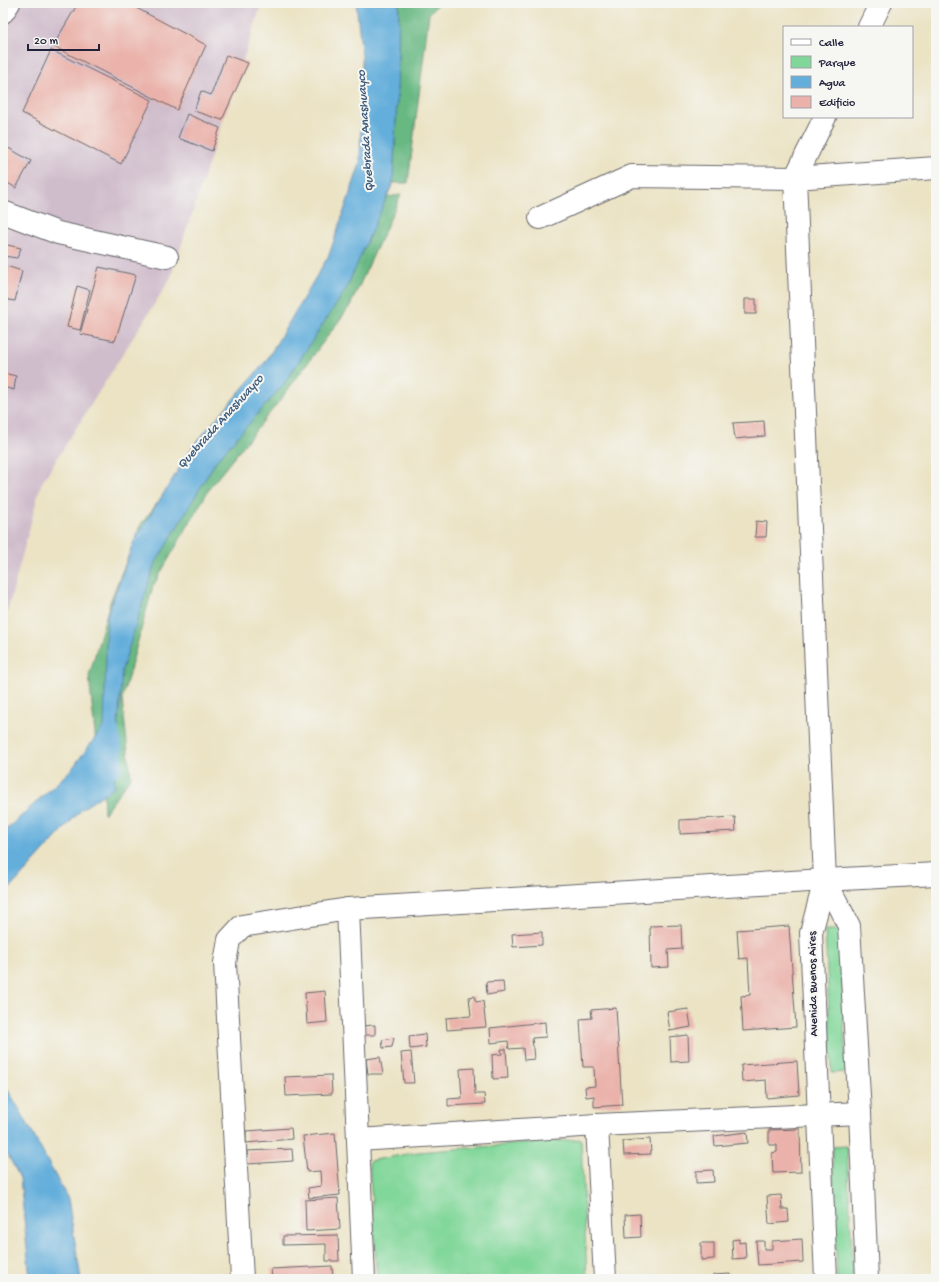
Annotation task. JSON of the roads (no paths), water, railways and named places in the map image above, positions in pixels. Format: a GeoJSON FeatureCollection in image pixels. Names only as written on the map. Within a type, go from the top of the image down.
{"type":"FeatureCollection","features":[{"type":"Feature","properties":{"kind":"street"},"geometry":{"type":"LineString","coordinates":[[3,12],[9,3]]}},
{"type":"Feature","properties":{"kind":"street"},"geometry":{"type":"LineString","coordinates":[[869,26],[880,3]]}},
{"type":"Feature","properties":{"kind":"street"},"geometry":{"type":"LineString","coordinates":[[825,118],[795,178],[825,880],[849,926],[860,1113],[867,1279]]}},
{"type":"Feature","properties":{"kind":"street"},"geometry":{"type":"LineString","coordinates":[[540,218],[632,176],[795,178],[936,168]]}},
{"type":"Feature","properties":{"kind":"street"},"geometry":{"type":"LineString","coordinates":[[3,212],[58,233],[167,257]]}},
{"type":"Feature","properties":{"kind":"street"},"geometry":{"type":"LineString","coordinates":[[242,1279],[225,963],[229,940],[242,926],[348,909],[936,874]]}},
{"type":"Feature","properties":{"kind":"street","name":"Avenida Buenos Aires"},"geometry":{"type":"LineString","coordinates":[[825,880],[811,933],[826,1279]]}},
{"type":"Feature","properties":{"kind":"street"},"geometry":{"type":"LineString","coordinates":[[348,909],[364,1279]]}},
{"type":"Feature","properties":{"kind":"street"},"geometry":{"type":"LineString","coordinates":[[358,1140],[597,1125],[860,1113]]}},
{"type":"Feature","properties":{"kind":"street"},"geometry":{"type":"LineString","coordinates":[[597,1125],[605,1279]]}},
{"type":"Feature","properties":{"kind":"water"},"geometry":{"type":"Polygon","coordinates":[[[356,3],[399,3],[393,183],[346,289],[284,384],[216,461],[154,566],[122,670],[114,787],[82,809],[3,896],[3,835],[7,829],[71,770],[104,726],[107,615],[134,541],[193,446],[266,361],[329,255],[360,164],[362,56],[356,3]]]}},
{"type":"Feature","properties":{"kind":"water"},"geometry":{"type":"Polygon","coordinates":[[[3,1082],[68,1199],[81,1279],[30,1279],[20,1178],[3,1146],[3,1082]]]}},
{"type":"Feature","properties":{"kind":"waterway","name":"Quebrada Anashuayco"},"geometry":{"type":"LineString","coordinates":[[107,779],[118,770],[119,750],[115,729]]}}]}
